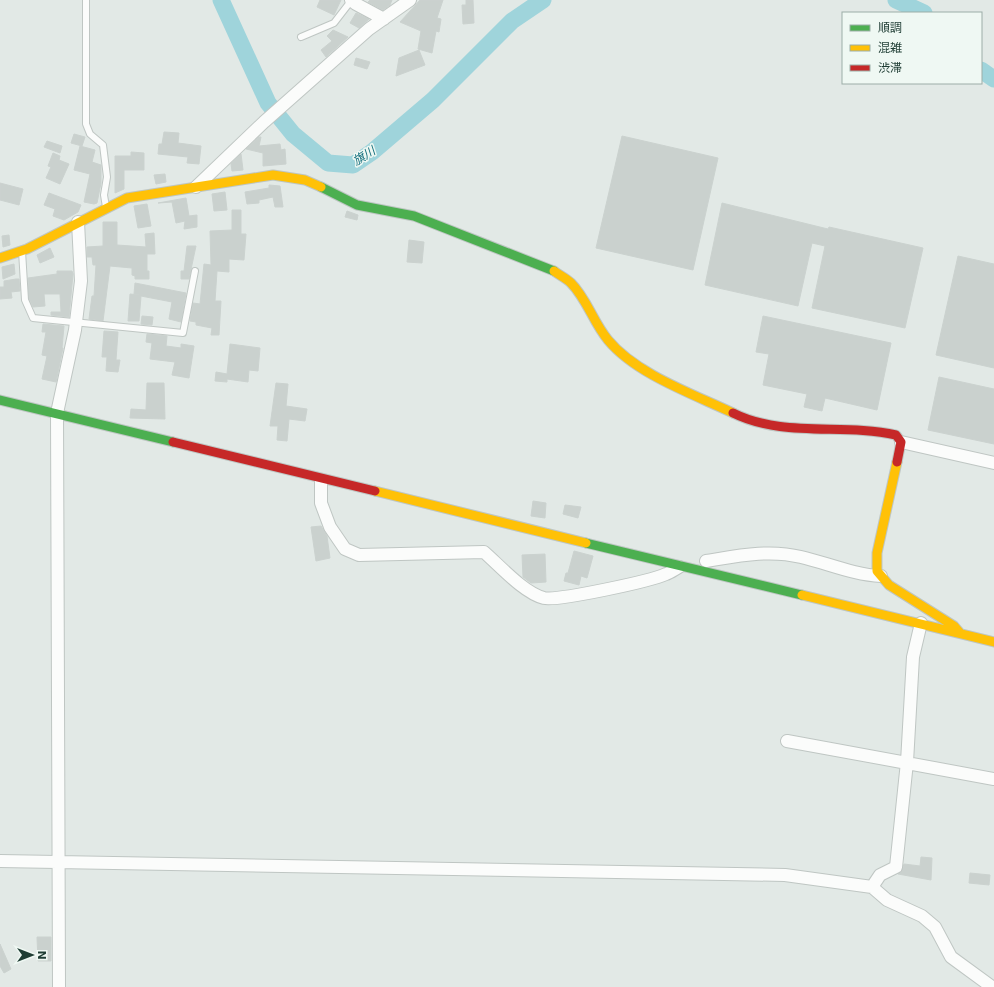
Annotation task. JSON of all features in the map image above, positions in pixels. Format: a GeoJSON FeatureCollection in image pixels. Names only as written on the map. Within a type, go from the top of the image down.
{"type":"FeatureCollection","features":[{"type":"Feature","properties":{"kind":"street"},"geometry":{"type":"LineString","coordinates":[[196,187],[264,122],[369,29],[410,0]]}},
{"type":"Feature","properties":{"kind":"street"},"geometry":{"type":"LineString","coordinates":[[351,1],[384,19]]}},
{"type":"Feature","properties":{"kind":"street"},"geometry":{"type":"LineString","coordinates":[[0,258],[22,251],[127,198],[273,175],[304,180],[358,205],[414,216],[551,269],[571,283],[584,300],[607,339],[628,359],[660,378],[736,415],[764,423],[808,429],[879,431],[896,435],[901,442],[994,463]]}},
{"type":"Feature","properties":{"kind":"street"},"geometry":{"type":"LineString","coordinates":[[59,987],[56,413],[76,323],[81,281],[78,222]]}},
{"type":"Feature","properties":{"kind":"street"},"geometry":{"type":"LineString","coordinates":[[0,400],[321,480],[679,567],[921,623],[994,642]]}},
{"type":"Feature","properties":{"kind":"street"},"geometry":{"type":"LineString","coordinates":[[901,442],[877,553],[877,571],[889,585],[954,626],[960,633]]}},
{"type":"Feature","properties":{"kind":"street"},"geometry":{"type":"LineString","coordinates":[[321,480],[321,503],[330,527],[345,549],[359,554],[484,552],[531,592],[545,598],[562,598],[666,575],[679,567]]}},
{"type":"Feature","properties":{"kind":"street"},"geometry":{"type":"LineString","coordinates":[[706,561],[744,555],[775,553],[800,556],[862,574],[881,576]]}},
{"type":"Feature","properties":{"kind":"street"},"geometry":{"type":"LineString","coordinates":[[872,887],[880,875],[896,867],[907,762],[913,657],[921,623]]}},
{"type":"Feature","properties":{"kind":"street"},"geometry":{"type":"LineString","coordinates":[[787,741],[994,779]]}},
{"type":"Feature","properties":{"kind":"street"},"geometry":{"type":"LineString","coordinates":[[0,861],[785,875],[872,887],[887,900],[922,916],[936,927],[951,957],[992,987]]}},
{"type":"Feature","properties":{"kind":"lane"},"geometry":{"type":"LineString","coordinates":[[86,0],[86,124],[90,134],[103,145],[107,177],[104,195],[106,208]]}},
{"type":"Feature","properties":{"kind":"lane"},"geometry":{"type":"LineString","coordinates":[[301,37],[334,24],[351,1]]}},
{"type":"Feature","properties":{"kind":"lane"},"geometry":{"type":"LineString","coordinates":[[22,251],[25,300],[33,318],[76,323],[183,333],[196,271]]}},
{"type":"Feature","properties":{"kind":"building"},"geometry":{"type":"Polygon","coordinates":[[[320,0],[341,0],[334,15],[317,7],[320,0]]]}},
{"type":"Feature","properties":{"kind":"building"},"geometry":{"type":"Polygon","coordinates":[[[370,0],[392,0],[390,5],[383,10],[368,2],[370,0]]]}},
{"type":"Feature","properties":{"kind":"building"},"geometry":{"type":"Polygon","coordinates":[[[420,0],[443,0],[437,18],[441,19],[439,32],[436,31],[432,53],[418,49],[421,31],[400,22],[420,0]]]}},
{"type":"Feature","properties":{"kind":"building"},"geometry":{"type":"Polygon","coordinates":[[[466,0],[473,0],[474,23],[463,24],[462,5],[466,5],[466,0]]]}},
{"type":"Feature","properties":{"kind":"building"},"geometry":{"type":"Polygon","coordinates":[[[356,13],[369,19],[359,28],[350,23],[356,13]]]}},
{"type":"Feature","properties":{"kind":"building"},"geometry":{"type":"Polygon","coordinates":[[[333,30],[348,37],[326,57],[321,50],[332,41],[327,36],[333,30]]]}},
{"type":"Feature","properties":{"kind":"building"},"geometry":{"type":"Polygon","coordinates":[[[419,50],[425,65],[396,76],[399,58],[419,50]]]}},
{"type":"Feature","properties":{"kind":"building"},"geometry":{"type":"Polygon","coordinates":[[[356,58],[370,62],[367,69],[354,65],[356,58]]]}},
{"type":"Feature","properties":{"kind":"building"},"geometry":{"type":"Polygon","coordinates":[[[164,132],[179,133],[178,143],[201,146],[199,164],[187,163],[188,157],[158,154],[159,144],[162,144],[164,132]]]}},
{"type":"Feature","properties":{"kind":"building"},"geometry":{"type":"Polygon","coordinates":[[[74,134],[85,137],[82,146],[71,143],[74,134]]]}},
{"type":"Feature","properties":{"kind":"building"},"geometry":{"type":"Polygon","coordinates":[[[622,136],[718,158],[693,270],[596,248],[622,136]]]}},
{"type":"Feature","properties":{"kind":"building"},"geometry":{"type":"Polygon","coordinates":[[[259,137],[261,137],[259,146],[280,144],[281,150],[285,149],[286,164],[263,166],[263,153],[246,149],[259,137]]]}},
{"type":"Feature","properties":{"kind":"building"},"geometry":{"type":"Polygon","coordinates":[[[47,141],[62,146],[60,153],[44,147],[47,141]]]}},
{"type":"Feature","properties":{"kind":"building"},"geometry":{"type":"Polygon","coordinates":[[[80,146],[95,150],[92,162],[101,165],[101,183],[97,203],[94,204],[84,202],[90,174],[74,170],[80,146]]]}},
{"type":"Feature","properties":{"kind":"building"},"geometry":{"type":"Polygon","coordinates":[[[131,152],[144,153],[144,170],[124,170],[124,189],[115,193],[115,156],[131,156],[131,152]]]}},
{"type":"Feature","properties":{"kind":"building"},"geometry":{"type":"Polygon","coordinates":[[[53,153],[60,156],[59,160],[69,164],[60,184],[46,178],[51,167],[48,166],[53,153]]]}},
{"type":"Feature","properties":{"kind":"building"},"geometry":{"type":"Polygon","coordinates":[[[241,154],[243,170],[232,171],[231,164],[241,154]]]}},
{"type":"Feature","properties":{"kind":"building"},"geometry":{"type":"Polygon","coordinates":[[[165,174],[166,182],[156,184],[154,175],[165,174]]]}},
{"type":"Feature","properties":{"kind":"building"},"geometry":{"type":"Polygon","coordinates":[[[0,183],[23,189],[19,205],[0,200],[0,183]]]}},
{"type":"Feature","properties":{"kind":"building"},"geometry":{"type":"Polygon","coordinates":[[[269,185],[280,186],[283,207],[275,207],[273,197],[259,200],[259,203],[247,204],[245,192],[269,188],[269,185]]]}},
{"type":"Feature","properties":{"kind":"building"},"geometry":{"type":"Polygon","coordinates":[[[225,192],[227,210],[214,211],[212,194],[225,192]]]}},
{"type":"Feature","properties":{"kind":"building"},"geometry":{"type":"Polygon","coordinates":[[[49,193],[81,205],[78,212],[64,220],[53,216],[55,209],[44,205],[49,193]]]}},
{"type":"Feature","properties":{"kind":"building"},"geometry":{"type":"Polygon","coordinates":[[[186,198],[189,216],[197,215],[197,227],[184,229],[185,221],[176,223],[172,202],[158,203],[186,198]]]}},
{"type":"Feature","properties":{"kind":"building"},"geometry":{"type":"Polygon","coordinates":[[[722,203],[828,229],[829,227],[923,248],[905,328],[812,308],[825,246],[812,243],[798,306],[705,285],[722,203]]]}},
{"type":"Feature","properties":{"kind":"building"},"geometry":{"type":"Polygon","coordinates":[[[147,204],[151,226],[138,228],[134,206],[147,204]]]}},
{"type":"Feature","properties":{"kind":"building"},"geometry":{"type":"Polygon","coordinates":[[[232,210],[241,210],[241,234],[246,234],[244,260],[229,259],[229,272],[217,271],[215,301],[221,301],[219,335],[211,335],[212,328],[196,325],[196,322],[190,321],[193,303],[200,304],[204,264],[211,265],[210,231],[232,230],[232,210]]]}},
{"type":"Feature","properties":{"kind":"building"},"geometry":{"type":"Polygon","coordinates":[[[347,211],[358,215],[357,220],[345,217],[347,211]]]}},
{"type":"Feature","properties":{"kind":"building"},"geometry":{"type":"Polygon","coordinates":[[[103,222],[117,222],[117,245],[146,247],[145,234],[154,233],[155,254],[147,254],[147,271],[149,271],[149,279],[135,279],[135,276],[132,275],[132,268],[110,266],[103,321],[89,319],[92,296],[94,296],[96,265],[93,265],[92,257],[87,257],[87,247],[103,246],[103,222]]]}},
{"type":"Feature","properties":{"kind":"building"},"geometry":{"type":"Polygon","coordinates":[[[9,235],[10,245],[3,247],[2,236],[9,235]]]}},
{"type":"Feature","properties":{"kind":"building"},"geometry":{"type":"Polygon","coordinates":[[[409,240],[424,242],[422,263],[407,262],[409,240]]]}},
{"type":"Feature","properties":{"kind":"building"},"geometry":{"type":"Polygon","coordinates":[[[187,246],[196,246],[189,279],[181,279],[181,271],[184,271],[187,246]]]}},
{"type":"Feature","properties":{"kind":"building"},"geometry":{"type":"Polygon","coordinates":[[[50,248],[54,257],[40,263],[37,255],[50,248]]]}},
{"type":"Feature","properties":{"kind":"building"},"geometry":{"type":"Polygon","coordinates":[[[958,256],[994,264],[994,368],[936,355],[958,256]]]}},
{"type":"Feature","properties":{"kind":"building"},"geometry":{"type":"Polygon","coordinates":[[[14,264],[15,274],[3,279],[2,267],[14,264]]]}},
{"type":"Feature","properties":{"kind":"building"},"geometry":{"type":"Polygon","coordinates":[[[57,271],[72,271],[73,274],[69,317],[51,315],[51,312],[61,312],[60,294],[44,294],[45,306],[33,307],[29,299],[28,278],[57,274],[57,271]]]}},
{"type":"Feature","properties":{"kind":"building"},"geometry":{"type":"Polygon","coordinates":[[[19,279],[20,291],[11,292],[12,298],[0,299],[0,287],[4,287],[4,281],[19,279]]]}},
{"type":"Feature","properties":{"kind":"building"},"geometry":{"type":"Polygon","coordinates":[[[135,283],[186,293],[181,322],[169,319],[172,302],[141,296],[139,321],[128,321],[130,294],[139,295],[134,294],[135,283]]]}},
{"type":"Feature","properties":{"kind":"building"},"geometry":{"type":"Polygon","coordinates":[[[142,316],[153,317],[152,325],[141,324],[142,316]]]}},
{"type":"Feature","properties":{"kind":"building"},"geometry":{"type":"Polygon","coordinates":[[[763,316],[891,343],[877,410],[825,398],[822,411],[804,407],[807,394],[763,385],[769,354],[756,352],[763,316]]]}},
{"type":"Feature","properties":{"kind":"building"},"geometry":{"type":"Polygon","coordinates":[[[43,324],[64,326],[63,348],[56,382],[42,379],[47,356],[42,355],[46,332],[42,332],[43,324]]]}},
{"type":"Feature","properties":{"kind":"building"},"geometry":{"type":"Polygon","coordinates":[[[104,331],[118,332],[116,360],[120,360],[118,372],[106,371],[107,357],[102,357],[104,331]]]}},
{"type":"Feature","properties":{"kind":"building"},"geometry":{"type":"Polygon","coordinates":[[[147,334],[167,336],[166,346],[181,348],[181,344],[194,346],[189,378],[172,375],[175,362],[150,359],[152,343],[146,342],[147,334]]]}},
{"type":"Feature","properties":{"kind":"building"},"geometry":{"type":"Polygon","coordinates":[[[230,344],[260,348],[258,371],[249,370],[248,382],[227,379],[227,382],[215,381],[216,372],[227,374],[230,344]]]}},
{"type":"Feature","properties":{"kind":"building"},"geometry":{"type":"Polygon","coordinates":[[[939,377],[994,389],[994,444],[928,430],[939,377]]]}},
{"type":"Feature","properties":{"kind":"building"},"geometry":{"type":"Polygon","coordinates":[[[147,383],[164,383],[165,419],[130,418],[131,409],[146,410],[147,383]]]}},
{"type":"Feature","properties":{"kind":"building"},"geometry":{"type":"Polygon","coordinates":[[[276,383],[288,384],[286,406],[307,409],[305,421],[289,419],[287,441],[277,440],[278,426],[270,426],[276,383]]]}},
{"type":"Feature","properties":{"kind":"building"},"geometry":{"type":"Polygon","coordinates":[[[533,501],[546,503],[545,518],[531,516],[533,501]]]}},
{"type":"Feature","properties":{"kind":"building"},"geometry":{"type":"Polygon","coordinates":[[[565,505],[581,507],[578,518],[563,514],[565,505]]]}},
{"type":"Feature","properties":{"kind":"building"},"geometry":{"type":"Polygon","coordinates":[[[321,526],[327,536],[330,558],[316,561],[311,527],[321,526]]]}},
{"type":"Feature","properties":{"kind":"building"},"geometry":{"type":"Polygon","coordinates":[[[574,551],[593,556],[587,578],[581,576],[579,585],[564,581],[566,573],[568,573],[574,551]]]}},
{"type":"Feature","properties":{"kind":"building"},"geometry":{"type":"Polygon","coordinates":[[[545,554],[546,582],[531,583],[523,577],[522,555],[545,554]]]}},
{"type":"Feature","properties":{"kind":"building"},"geometry":{"type":"Polygon","coordinates":[[[921,857],[932,858],[931,880],[898,874],[902,871],[904,864],[920,866],[921,857]]]}},
{"type":"Feature","properties":{"kind":"building"},"geometry":{"type":"Polygon","coordinates":[[[970,873],[990,875],[989,885],[969,883],[970,873]]]}},
{"type":"Feature","properties":{"kind":"building"},"geometry":{"type":"Polygon","coordinates":[[[37,937],[51,937],[51,961],[38,961],[37,937]]]}},
{"type":"Feature","properties":{"kind":"building"},"geometry":{"type":"Polygon","coordinates":[[[0,944],[11,969],[4,973],[0,966],[0,944]]]}},
{"type":"Feature","properties":{"kind":"waterway","name":"旗川"},"geometry":{"type":"LineString","coordinates":[[221,0],[268,103],[293,134],[328,163],[353,165],[372,152],[433,100],[512,21],[543,0]]}},
{"type":"Feature","properties":{"kind":"waterway","name":"旗川"},"geometry":{"type":"LineString","coordinates":[[896,0],[922,12]]}},
{"type":"Feature","properties":{"kind":"waterway","name":"旗川"},"geometry":{"type":"LineString","coordinates":[[982,71],[994,79]]}},
{"type":"Feature","properties":{"kind":"traffic: fast"},"geometry":{"type":"LineString","coordinates":[[321,187],[357,205],[414,216],[554,271]]}},
{"type":"Feature","properties":{"kind":"traffic: fast"},"geometry":{"type":"LineString","coordinates":[[0,400],[173,442]]}},
{"type":"Feature","properties":{"kind":"traffic: fast"},"geometry":{"type":"LineString","coordinates":[[586,543],[802,595]]}},
{"type":"Feature","properties":{"kind":"traffic: slow"},"geometry":{"type":"LineString","coordinates":[[0,258],[27,249],[127,198],[273,175],[305,180],[321,187]]}},
{"type":"Feature","properties":{"kind":"traffic: slow"},"geometry":{"type":"LineString","coordinates":[[554,271],[569,281],[577,289],[598,326],[608,340],[620,352],[649,373],[683,391],[733,413]]}},
{"type":"Feature","properties":{"kind":"traffic: slow"},"geometry":{"type":"LineString","coordinates":[[897,462],[877,553],[877,571],[889,585],[954,626],[960,633]]}},
{"type":"Feature","properties":{"kind":"traffic: slow"},"geometry":{"type":"LineString","coordinates":[[375,491],[586,543]]}},
{"type":"Feature","properties":{"kind":"traffic: slow"},"geometry":{"type":"LineString","coordinates":[[802,595],[994,642]]}},
{"type":"Feature","properties":{"kind":"traffic: jam"},"geometry":{"type":"LineString","coordinates":[[733,413],[752,421],[793,428],[855,430],[896,435],[901,442],[897,462]]}},
{"type":"Feature","properties":{"kind":"traffic: jam"},"geometry":{"type":"LineString","coordinates":[[173,442],[375,491]]}}]}
